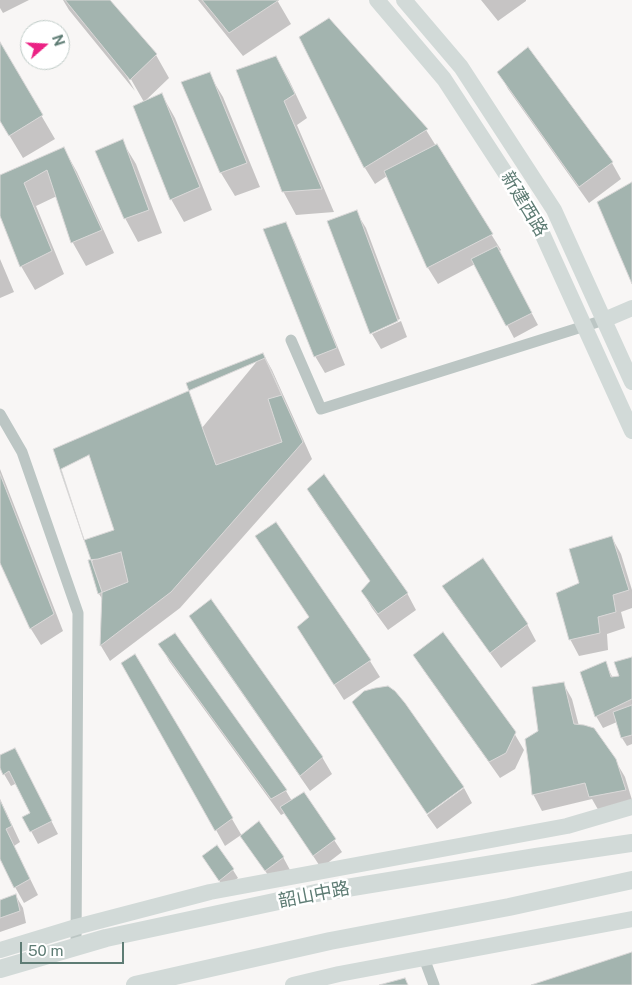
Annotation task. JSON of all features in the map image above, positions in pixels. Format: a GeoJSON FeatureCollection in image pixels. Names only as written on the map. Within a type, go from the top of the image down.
{"type":"FeatureCollection","features":[{"type":"Feature","properties":{"kind":"main road","name":"韶山中路"},"geometry":{"type":"LineString","coordinates":[[0,969],[106,938],[316,893],[632,843]]}},
{"type":"Feature","properties":{"kind":"main road"},"geometry":{"type":"LineString","coordinates":[[134,985],[330,941],[508,907],[632,880]]}},
{"type":"Feature","properties":{"kind":"street","name":"新建西路"},"geometry":{"type":"LineString","coordinates":[[378,0],[444,80],[536,220],[632,432]]}},
{"type":"Feature","properties":{"kind":"street","name":"新建西路"},"geometry":{"type":"LineString","coordinates":[[404,0],[460,67],[554,210],[632,382]]}},
{"type":"Feature","properties":{"kind":"street"},"geometry":{"type":"LineString","coordinates":[[291,340],[320,409],[604,320],[632,308]]}},
{"type":"Feature","properties":{"kind":"street"},"geometry":{"type":"LineString","coordinates":[[0,414],[22,452],[78,613],[76,947]]}},
{"type":"Feature","properties":{"kind":"street"},"geometry":{"type":"LineString","coordinates":[[0,951],[76,927],[210,892],[567,826],[632,807]]}},
{"type":"Feature","properties":{"kind":"street"},"geometry":{"type":"LineString","coordinates":[[293,985],[339,974],[632,919]]}},
{"type":"Feature","properties":{"kind":"street"},"geometry":{"type":"LineString","coordinates":[[0,951],[40,957]]}},
{"type":"Feature","properties":{"kind":"street"},"geometry":{"type":"LineString","coordinates":[[424,958],[434,985]]}},
{"type":"Feature","properties":{"kind":"building"},"geometry":{"type":"Polygon","coordinates":[[[65,0],[110,0],[157,54],[130,80],[65,0]]]}},
{"type":"Feature","properties":{"kind":"building"},"geometry":{"type":"Polygon","coordinates":[[[202,0],[279,0],[229,33],[202,0]]]}},
{"type":"Feature","properties":{"kind":"building"},"geometry":{"type":"Polygon","coordinates":[[[329,18],[428,129],[364,168],[299,37],[329,18]]]}},
{"type":"Feature","properties":{"kind":"building"},"geometry":{"type":"Polygon","coordinates":[[[0,42],[43,115],[9,136],[0,121],[0,42]]]}},
{"type":"Feature","properties":{"kind":"building"},"geometry":{"type":"Polygon","coordinates":[[[528,47],[613,162],[579,187],[497,72],[528,47]]]}},
{"type":"Feature","properties":{"kind":"building"},"geometry":{"type":"Polygon","coordinates":[[[276,56],[295,94],[284,101],[322,189],[282,192],[236,70],[276,56]]]}},
{"type":"Feature","properties":{"kind":"building"},"geometry":{"type":"Polygon","coordinates":[[[210,72],[247,163],[220,173],[181,82],[210,72]]]}},
{"type":"Feature","properties":{"kind":"building"},"geometry":{"type":"Polygon","coordinates":[[[162,93],[200,187],[170,200],[133,106],[162,93]]]}},
{"type":"Feature","properties":{"kind":"building"},"geometry":{"type":"Polygon","coordinates":[[[123,139],[149,210],[124,219],[95,151],[123,139]]]}},
{"type":"Feature","properties":{"kind":"building"},"geometry":{"type":"Polygon","coordinates":[[[437,144],[493,234],[427,268],[384,171],[437,144]]]}},
{"type":"Feature","properties":{"kind":"building"},"geometry":{"type":"Polygon","coordinates":[[[64,147],[102,230],[71,243],[47,170],[24,183],[52,251],[20,267],[0,216],[0,175],[64,147]]]}},
{"type":"Feature","properties":{"kind":"building"},"geometry":{"type":"Polygon","coordinates":[[[632,182],[632,284],[597,202],[632,182]]]}},
{"type":"Feature","properties":{"kind":"building"},"geometry":{"type":"Polygon","coordinates":[[[357,210],[398,321],[370,334],[327,221],[357,210]]]}},
{"type":"Feature","properties":{"kind":"building"},"geometry":{"type":"Polygon","coordinates":[[[286,222],[337,348],[314,357],[263,229],[286,222]]]}},
{"type":"Feature","properties":{"kind":"building"},"geometry":{"type":"Polygon","coordinates":[[[497,246],[532,313],[506,326],[471,259],[497,246]]]}},
{"type":"Feature","properties":{"kind":"building"},"geometry":{"type":"Polygon","coordinates":[[[263,353],[282,395],[268,399],[282,442],[216,465],[186,383],[263,353]]]}},
{"type":"Feature","properties":{"kind":"building"},"geometry":{"type":"Polygon","coordinates":[[[265,358],[303,442],[171,592],[100,646],[102,592],[53,449],[265,358]]]}},
{"type":"Feature","properties":{"kind":"building"},"geometry":{"type":"Polygon","coordinates":[[[89,455],[114,530],[84,540],[61,469],[89,455]]]}},
{"type":"Feature","properties":{"kind":"building"},"geometry":{"type":"Polygon","coordinates":[[[0,474],[54,614],[30,629],[0,563],[0,474]]]}},
{"type":"Feature","properties":{"kind":"building"},"geometry":{"type":"Polygon","coordinates":[[[324,474],[408,593],[378,614],[361,591],[370,581],[307,489],[324,474]]]}},
{"type":"Feature","properties":{"kind":"building"},"geometry":{"type":"Polygon","coordinates":[[[276,522],[371,660],[334,685],[297,627],[309,617],[255,536],[276,522]]]}},
{"type":"Feature","properties":{"kind":"building"},"geometry":{"type":"Polygon","coordinates":[[[612,536],[629,590],[613,595],[616,612],[598,617],[600,633],[569,640],[556,593],[579,583],[569,549],[612,536]]]}},
{"type":"Feature","properties":{"kind":"building"},"geometry":{"type":"Polygon","coordinates":[[[121,552],[128,582],[98,594],[88,560],[121,552]]]}},
{"type":"Feature","properties":{"kind":"building"},"geometry":{"type":"Polygon","coordinates":[[[483,558],[528,624],[490,653],[442,586],[483,558]]]}},
{"type":"Feature","properties":{"kind":"building"},"geometry":{"type":"Polygon","coordinates":[[[211,599],[323,757],[300,776],[189,616],[211,599]]]}},
{"type":"Feature","properties":{"kind":"building"},"geometry":{"type":"Polygon","coordinates":[[[443,632],[516,732],[506,753],[489,762],[413,655],[443,632]]]}},
{"type":"Feature","properties":{"kind":"building"},"geometry":{"type":"Polygon","coordinates":[[[175,633],[287,790],[271,799],[158,644],[175,633]]]}},
{"type":"Feature","properties":{"kind":"building"},"geometry":{"type":"Polygon","coordinates":[[[135,654],[233,818],[215,831],[121,663],[135,654]]]}},
{"type":"Feature","properties":{"kind":"building"},"geometry":{"type":"Polygon","coordinates":[[[632,657],[632,699],[595,717],[580,672],[606,661],[611,677],[619,676],[614,662],[632,657]]]}},
{"type":"Feature","properties":{"kind":"building"},"geometry":{"type":"Polygon","coordinates":[[[564,682],[574,724],[594,728],[616,759],[626,790],[589,797],[585,783],[532,795],[525,739],[538,731],[532,687],[564,682]]]}},
{"type":"Feature","properties":{"kind":"building"},"geometry":{"type":"Polygon","coordinates":[[[388,686],[405,703],[464,787],[427,814],[352,702],[364,691],[388,686]]]}},
{"type":"Feature","properties":{"kind":"building"},"geometry":{"type":"Polygon","coordinates":[[[632,705],[632,735],[621,738],[613,712],[632,705]]]}},
{"type":"Feature","properties":{"kind":"building"},"geometry":{"type":"Polygon","coordinates":[[[15,748],[52,821],[30,832],[22,817],[30,813],[9,771],[3,775],[0,768],[0,755],[15,748]]]}},
{"type":"Feature","properties":{"kind":"building"},"geometry":{"type":"Polygon","coordinates":[[[304,792],[336,839],[313,856],[280,807],[304,792]]]}},
{"type":"Feature","properties":{"kind":"building"},"geometry":{"type":"Polygon","coordinates":[[[0,800],[12,826],[6,829],[30,879],[14,888],[0,859],[0,800]]]}},
{"type":"Feature","properties":{"kind":"building"},"geometry":{"type":"Polygon","coordinates":[[[259,821],[284,857],[265,871],[240,836],[259,821]]]}},
{"type":"Feature","properties":{"kind":"building"},"geometry":{"type":"Polygon","coordinates":[[[217,845],[234,869],[219,881],[202,856],[217,845]]]}},
{"type":"Feature","properties":{"kind":"building"},"geometry":{"type":"Polygon","coordinates":[[[16,894],[20,911],[0,918],[0,900],[16,894]]]}},
{"type":"Feature","properties":{"kind":"building"},"geometry":{"type":"Polygon","coordinates":[[[632,952],[632,985],[531,985],[632,952]]]}},
{"type":"Feature","properties":{"kind":"building"},"geometry":{"type":"Polygon","coordinates":[[[405,978],[408,985],[379,985],[405,978]]]}}]}
